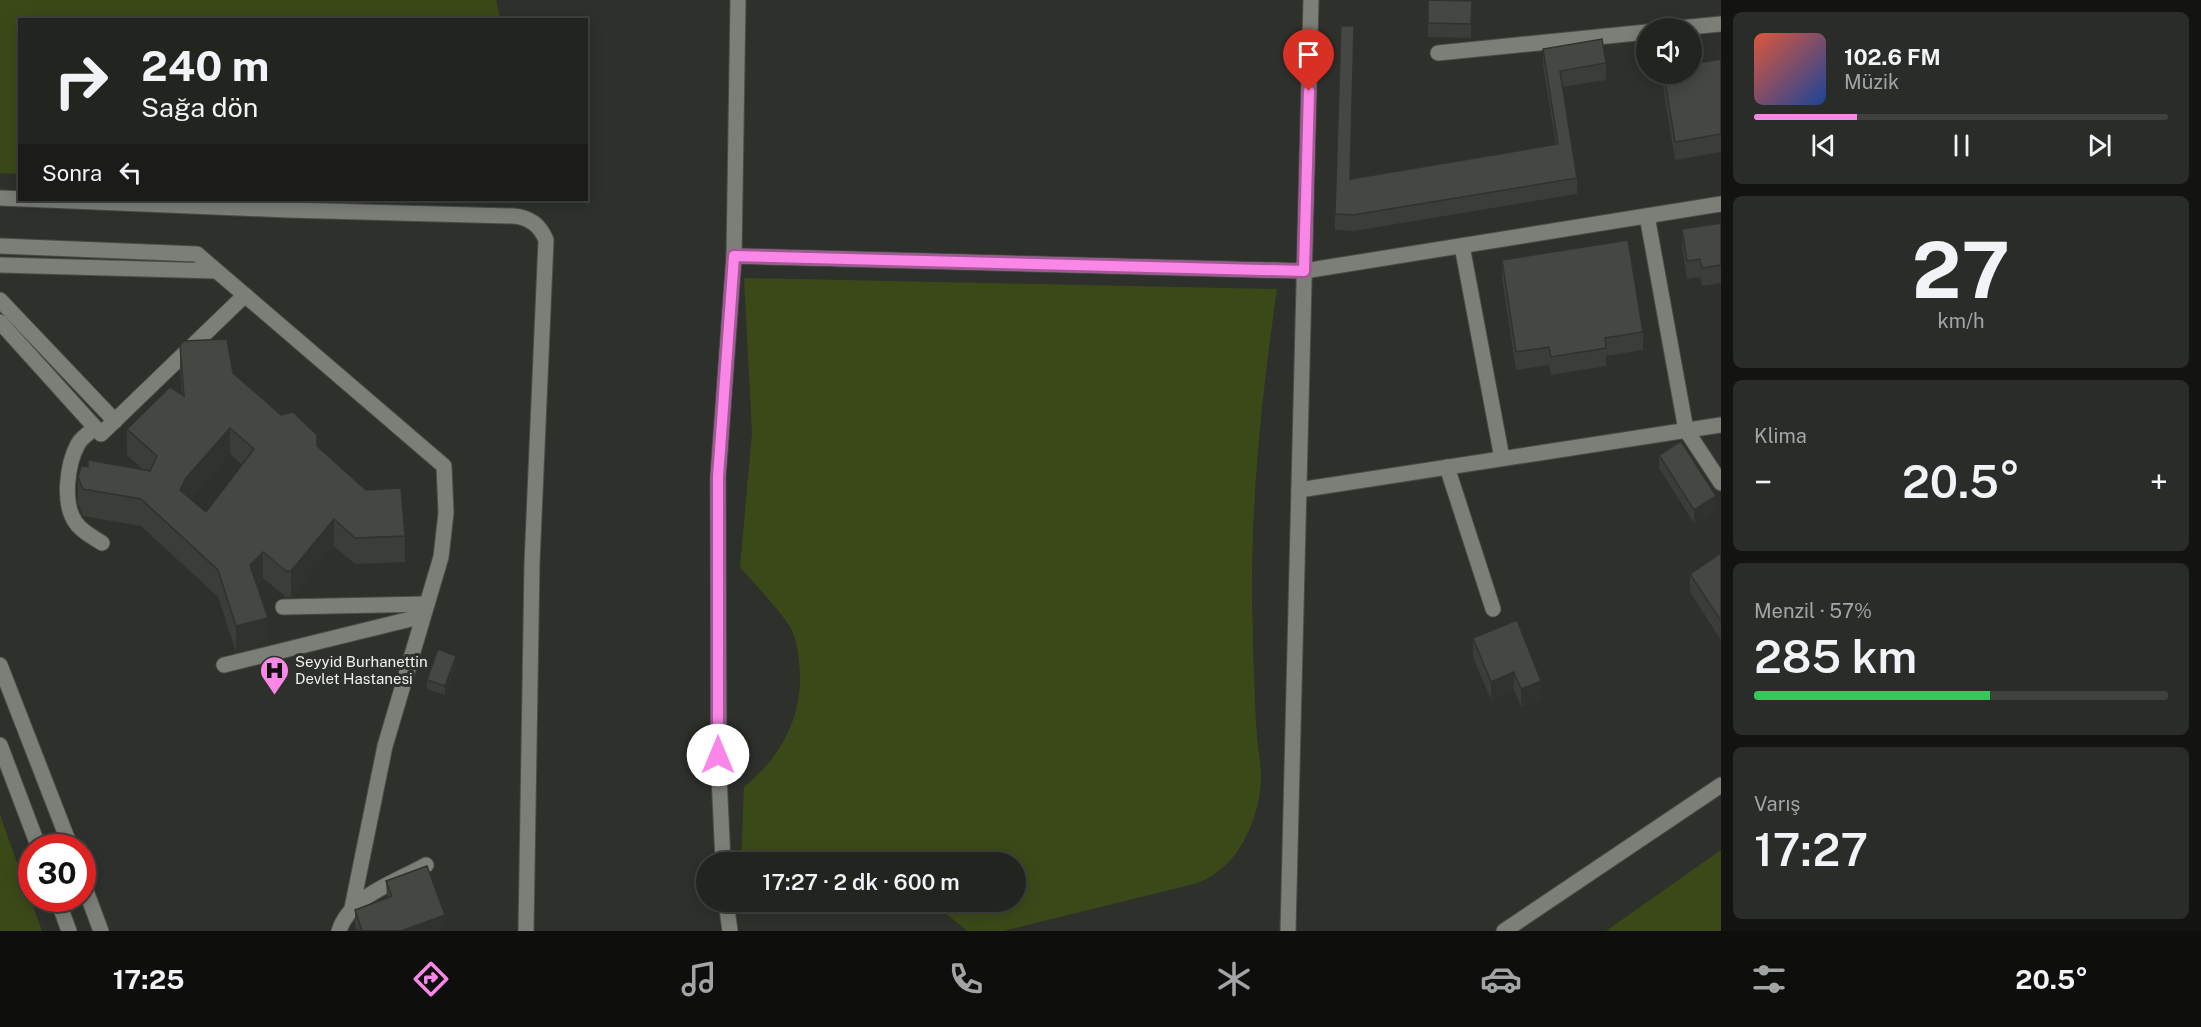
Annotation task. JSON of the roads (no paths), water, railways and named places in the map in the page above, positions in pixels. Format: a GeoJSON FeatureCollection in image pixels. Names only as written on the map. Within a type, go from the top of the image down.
{"type":"FeatureCollection","features":[{"type":"Feature","properties":{"kind":"street"},"geometry":{"type":"LineString","coordinates":[[723,852],[718,755],[718,477],[734,256],[738,0]]}},
{"type":"Feature","properties":{"kind":"street"},"geometry":{"type":"LineString","coordinates":[[1288,931],[1311,0]]}},
{"type":"Feature","properties":{"kind":"street"},"geometry":{"type":"LineString","coordinates":[[1702,26],[1721,24]]}},
{"type":"Feature","properties":{"kind":"street"},"geometry":{"type":"LineString","coordinates":[[1438,53],[1636,33]]}},
{"type":"Feature","properties":{"kind":"street"},"geometry":{"type":"LineString","coordinates":[[0,198],[18,199]]}},
{"type":"Feature","properties":{"kind":"street"},"geometry":{"type":"LineString","coordinates":[[69,201],[277,210],[513,216],[529,219],[540,229],[546,240],[532,551],[526,931]]}},
{"type":"Feature","properties":{"kind":"street"},"geometry":{"type":"LineString","coordinates":[[734,256],[1304,271],[1721,204]]}},
{"type":"Feature","properties":{"kind":"street"},"geometry":{"type":"LineString","coordinates":[[1647,216],[1686,430],[1721,483]]}},
{"type":"Feature","properties":{"kind":"street"},"geometry":{"type":"LineString","coordinates":[[0,246],[196,254],[444,466],[444,537],[436,577],[385,746],[352,908],[339,931]]}},
{"type":"Feature","properties":{"kind":"street"},"geometry":{"type":"LineString","coordinates":[[1462,246],[1502,458]]}},
{"type":"Feature","properties":{"kind":"street"},"geometry":{"type":"LineString","coordinates":[[0,265],[216,271]]}},
{"type":"Feature","properties":{"kind":"street"},"geometry":{"type":"LineString","coordinates":[[0,322],[101,434],[245,295]]}},
{"type":"Feature","properties":{"kind":"street"},"geometry":{"type":"LineString","coordinates":[[0,300],[115,421]]}},
{"type":"Feature","properties":{"kind":"street"},"geometry":{"type":"LineString","coordinates":[[1299,490],[1721,425]]}},
{"type":"Feature","properties":{"kind":"street"},"geometry":{"type":"LineString","coordinates":[[95,428],[82,439],[75,450],[68,494],[74,520],[83,531],[102,543]]}},
{"type":"Feature","properties":{"kind":"street"},"geometry":{"type":"LineString","coordinates":[[1447,467],[1493,609]]}},
{"type":"Feature","properties":{"kind":"street"},"geometry":{"type":"LineString","coordinates":[[283,607],[425,610]]}},
{"type":"Feature","properties":{"kind":"street"},"geometry":{"type":"LineString","coordinates":[[224,665],[425,610]]}},
{"type":"Feature","properties":{"kind":"street"},"geometry":{"type":"LineString","coordinates":[[0,665],[35,748],[66,834]]}},
{"type":"Feature","properties":{"kind":"street"},"geometry":{"type":"LineString","coordinates":[[0,745],[34,834]]}},
{"type":"Feature","properties":{"kind":"street"},"geometry":{"type":"LineString","coordinates":[[1504,931],[1721,785]]}},
{"type":"Feature","properties":{"kind":"street"},"geometry":{"type":"LineString","coordinates":[[352,908],[426,865]]}},
{"type":"Feature","properties":{"kind":"street"},"geometry":{"type":"LineString","coordinates":[[62,912],[69,931]]}},
{"type":"Feature","properties":{"kind":"street"},"geometry":{"type":"LineString","coordinates":[[93,912],[100,931]]}},
{"type":"Feature","properties":{"kind":"street"},"geometry":{"type":"LineString","coordinates":[[727,912],[730,931]]}},
{"type":"Feature","properties":{"kind":"place","name":"Seyyid Burhanettin Devlet Hastanesi"},"geometry":{"type":"Point","coordinates":[274,696]}}]}
